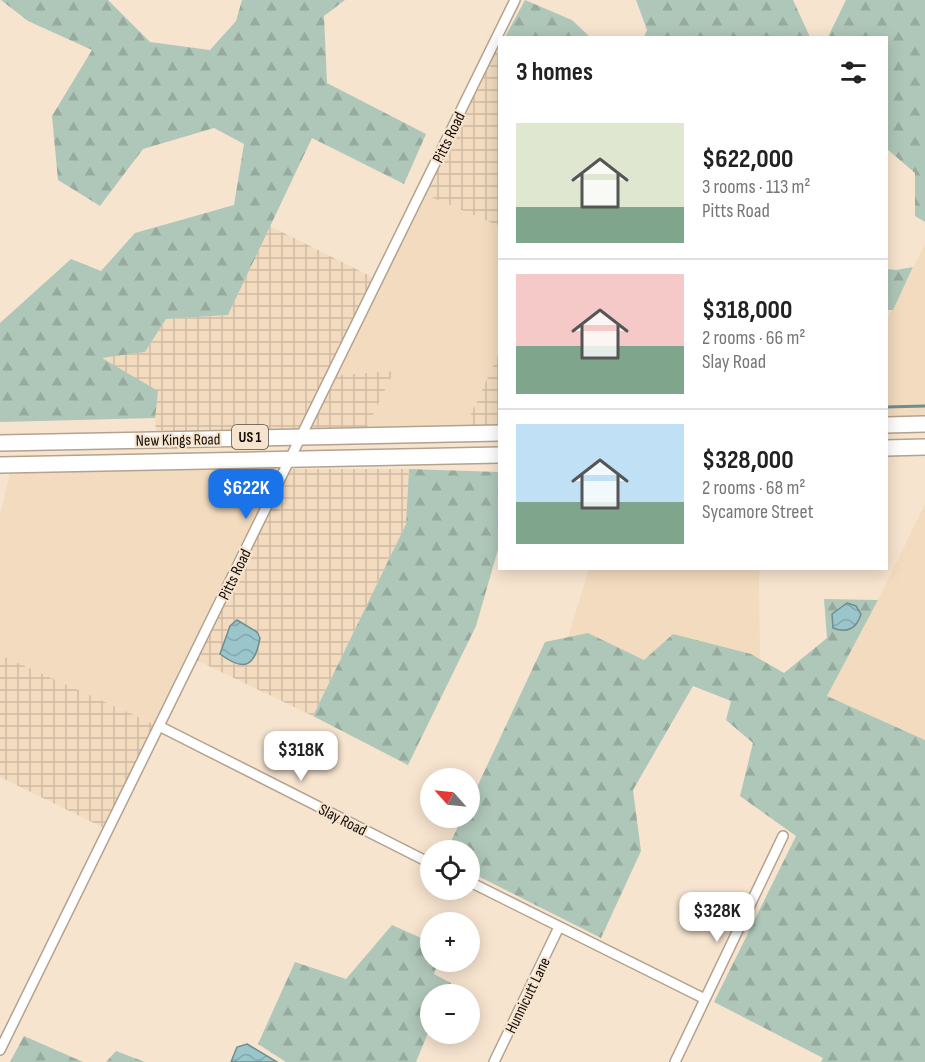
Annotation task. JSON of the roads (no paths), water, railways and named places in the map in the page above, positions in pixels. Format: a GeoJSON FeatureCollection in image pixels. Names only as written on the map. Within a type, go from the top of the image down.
{"type":"FeatureCollection","features":[{"type":"Feature","properties":{"kind":"highway"},"geometry":{"type":"LineString","coordinates":[[888,425],[925,424]]}},
{"type":"Feature","properties":{"kind":"highway","name":"New Kings Road"},"geometry":{"type":"LineString","coordinates":[[0,443],[498,433]]}},
{"type":"Feature","properties":{"kind":"highway"},"geometry":{"type":"LineString","coordinates":[[888,448],[925,447]]}},
{"type":"Feature","properties":{"kind":"highway","name":"New Kings Road"},"geometry":{"type":"LineString","coordinates":[[0,465],[498,455]]}},
{"type":"Feature","properties":{"kind":"street","name":"Pitts Road"},"geometry":{"type":"LineString","coordinates":[[0,1050],[515,0]]}},
{"type":"Feature","properties":{"kind":"street","name":"Slay Road"},"geometry":{"type":"LineString","coordinates":[[159,726],[420,858]]}},
{"type":"Feature","properties":{"kind":"street"},"geometry":{"type":"LineString","coordinates":[[675,1062],[783,836]]}},
{"type":"Feature","properties":{"kind":"street"},"geometry":{"type":"LineString","coordinates":[[480,887],[705,999]]}},
{"type":"Feature","properties":{"kind":"street","name":"Hunnicutt Lane"},"geometry":{"type":"LineString","coordinates":[[494,1062],[559,927]]}},
{"type":"Feature","properties":{"kind":"water"},"geometry":{"type":"Polygon","coordinates":[[[847,603],[856,606],[861,614],[857,623],[847,630],[833,628],[832,614],[847,603]]]}},
{"type":"Feature","properties":{"kind":"water"},"geometry":{"type":"Polygon","coordinates":[[[237,620],[257,632],[260,638],[255,655],[247,664],[236,663],[220,654],[230,626],[237,620]]]}},
{"type":"Feature","properties":{"kind":"water"},"geometry":{"type":"Polygon","coordinates":[[[247,1044],[277,1062],[231,1062],[237,1047],[247,1044]]]}},
{"type":"Feature","properties":{"kind":"waterway"},"geometry":{"type":"LineString","coordinates":[[888,407],[925,406]]}}]}
